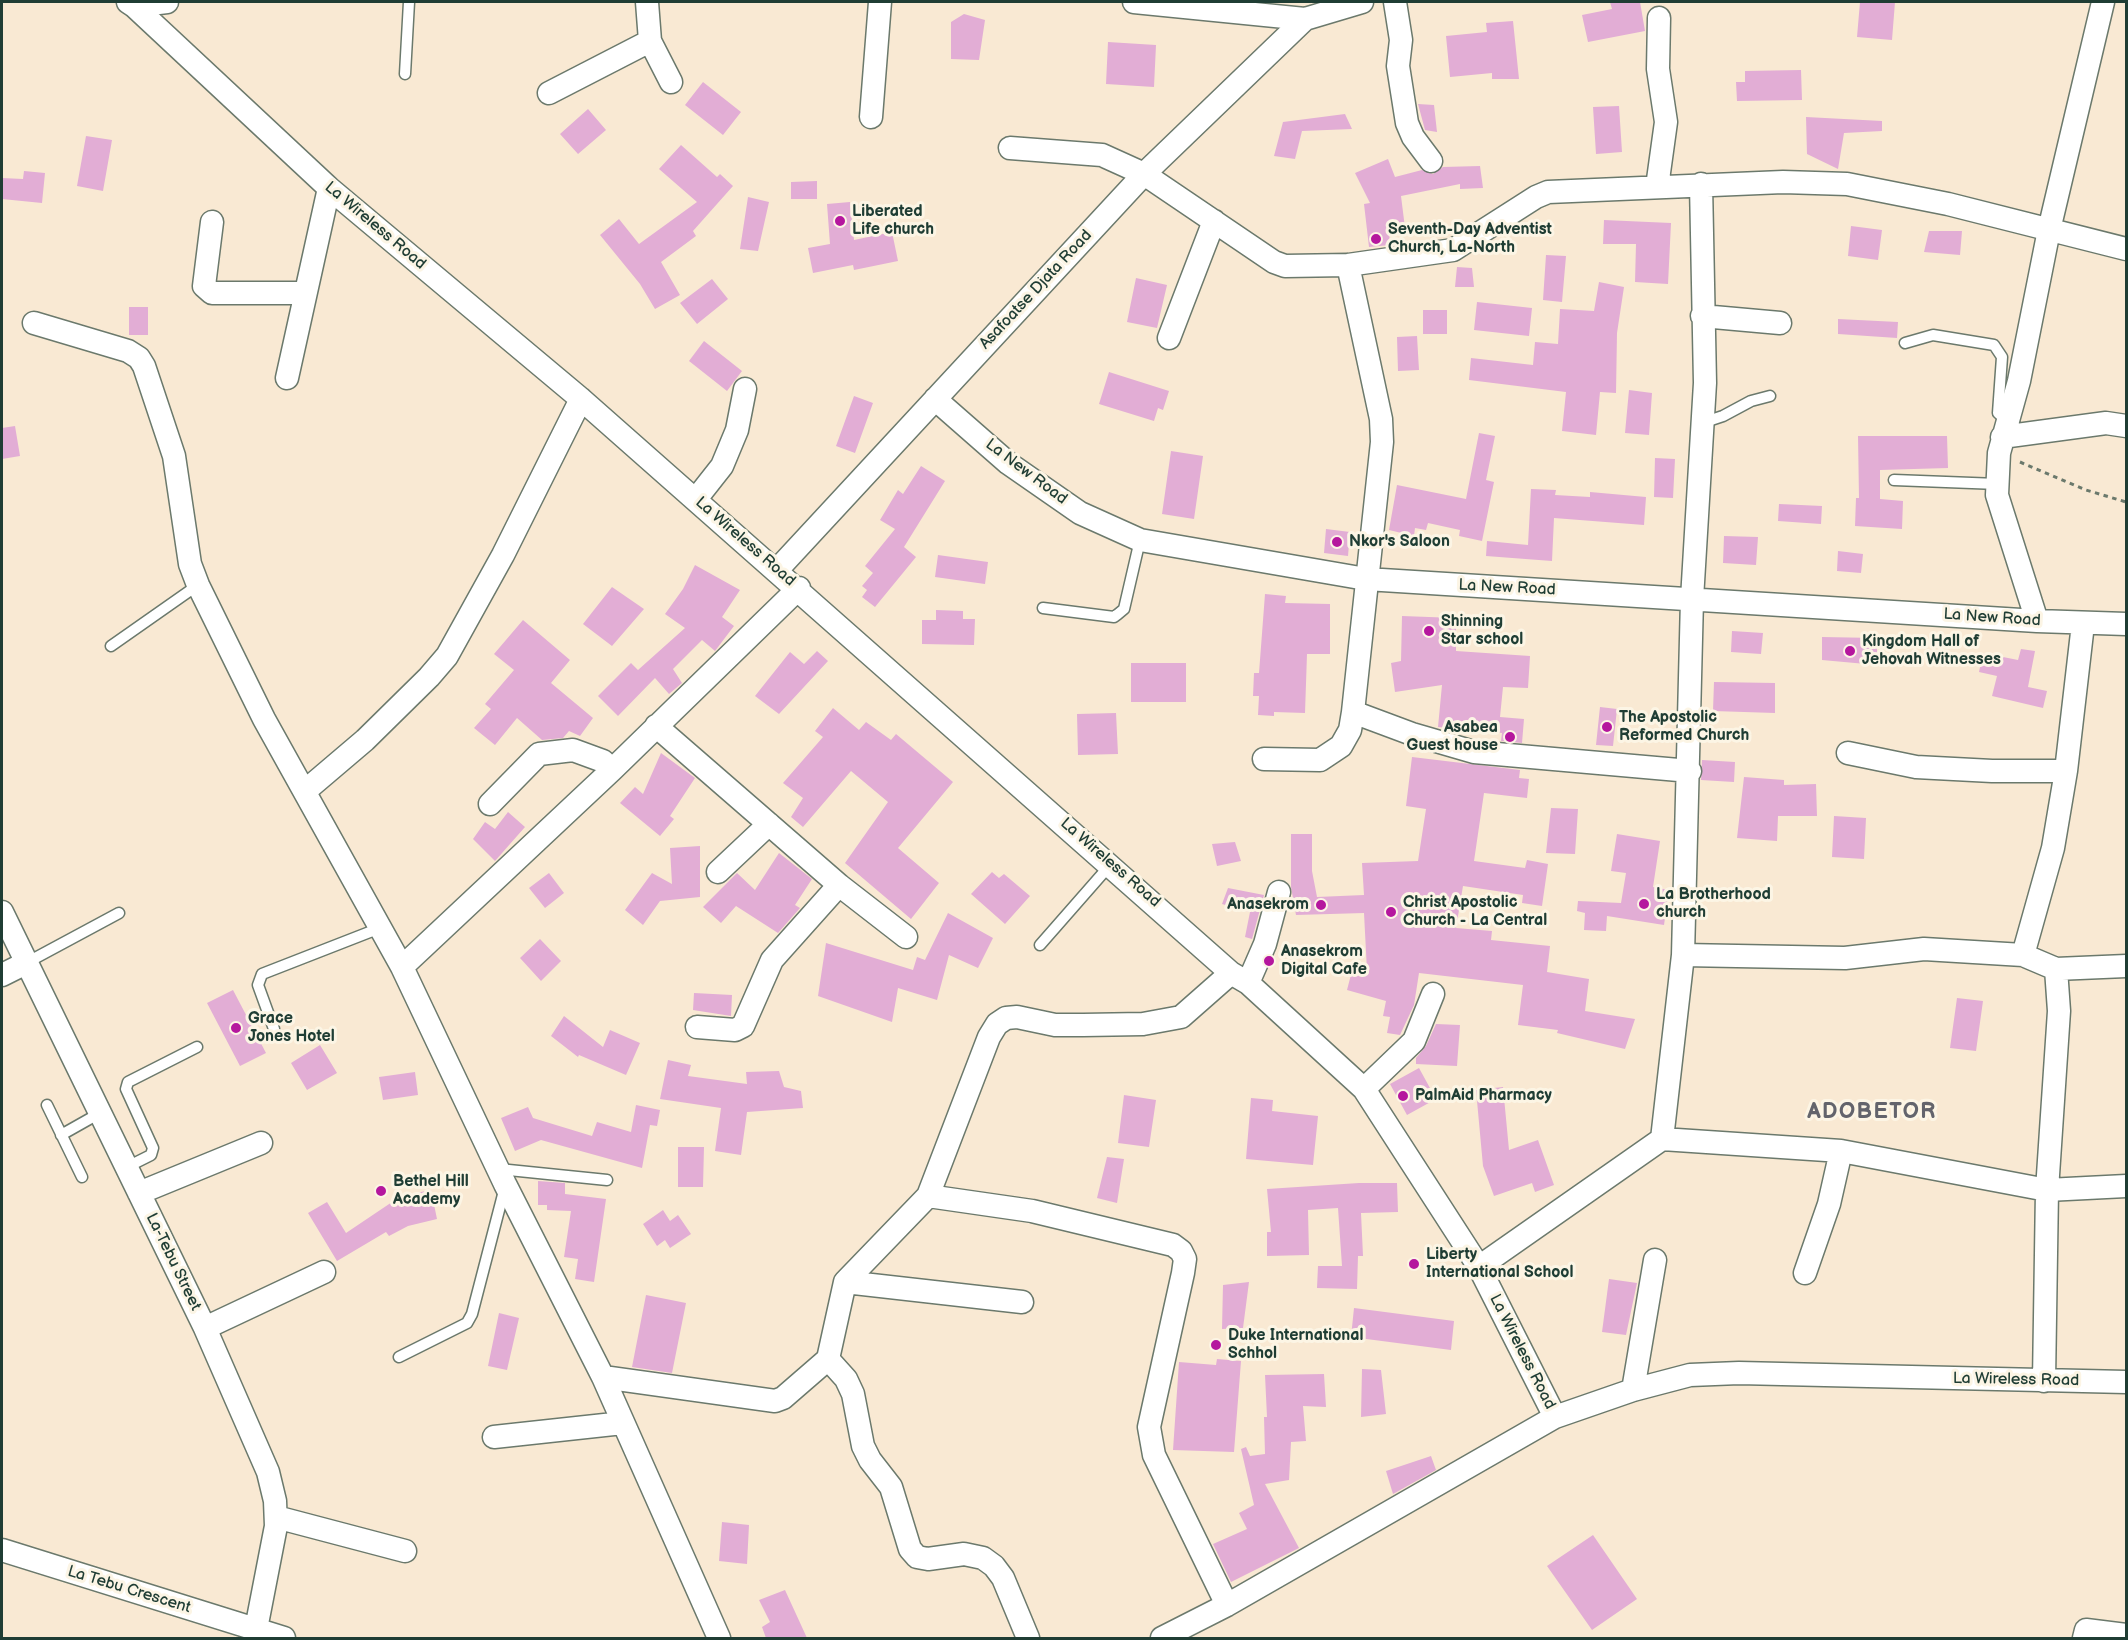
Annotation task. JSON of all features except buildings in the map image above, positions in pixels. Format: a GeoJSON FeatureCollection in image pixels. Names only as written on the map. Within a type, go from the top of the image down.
{"type":"FeatureCollection","features":[{"type":"Feature","properties":{"kind":"street"},"geometry":{"type":"LineString","coordinates":[[131,4],[167,2]]}},
{"type":"Feature","properties":{"kind":"street"},"geometry":{"type":"LineString","coordinates":[[647,2],[650,41],[671,82]]}},
{"type":"Feature","properties":{"kind":"street"},"geometry":{"type":"LineString","coordinates":[[871,117],[880,2]]}},
{"type":"Feature","properties":{"kind":"street"},"geometry":{"type":"LineString","coordinates":[[1134,2],[1305,19],[1362,2]]}},
{"type":"Feature","properties":{"kind":"street"},"geometry":{"type":"LineString","coordinates":[[1395,2],[1401,40],[1398,66],[1407,123],[1413,137],[1431,162]]}},
{"type":"Feature","properties":{"kind":"street"},"geometry":{"type":"LineString","coordinates":[[2037,621],[1999,502],[1998,484],[2002,437],[2019,381],[2049,230],[2103,2]]}},
{"type":"Feature","properties":{"kind":"street","name":"La Wireless Road"},"geometry":{"type":"LineString","coordinates":[[131,4],[329,188],[581,399],[696,499],[1364,1089],[1479,1267],[1555,1417],[1633,1390],[1690,1374],[1738,1372],[2127,1382]]}},
{"type":"Feature","properties":{"kind":"street"},"geometry":{"type":"LineString","coordinates":[[1657,187],[1666,122],[1658,69],[1659,18]]}},
{"type":"Feature","properties":{"kind":"street","name":"Asafoatse Djata Road"},"geometry":{"type":"LineString","coordinates":[[777,570],[1144,174],[1305,19]]}},
{"type":"Feature","properties":{"kind":"street"},"geometry":{"type":"LineString","coordinates":[[549,93],[650,41]]}},
{"type":"Feature","properties":{"kind":"street"},"geometry":{"type":"LineString","coordinates":[[1010,148],[1102,155],[1144,174],[1280,264],[1348,265],[1453,250],[1536,197],[1548,192],[1701,184],[1848,184],[1948,204],[2127,249]]}},
{"type":"Feature","properties":{"kind":"street"},"geometry":{"type":"LineString","coordinates":[[1662,1139],[1683,955],[1690,771],[1692,599],[1705,383],[1701,184]]}},
{"type":"Feature","properties":{"kind":"street"},"geometry":{"type":"LineString","coordinates":[[287,378],[329,188]]}},
{"type":"Feature","properties":{"kind":"street"},"geometry":{"type":"LineString","coordinates":[[1169,338],[1214,221]]}},
{"type":"Feature","properties":{"kind":"street"},"geometry":{"type":"LineString","coordinates":[[212,222],[204,286],[212,293],[304,293]]}},
{"type":"Feature","properties":{"kind":"street"},"geometry":{"type":"LineString","coordinates":[[1264,759],[1320,760],[1341,747],[1350,730],[1382,442],[1381,419],[1348,265]]}},
{"type":"Feature","properties":{"kind":"street"},"geometry":{"type":"LineString","coordinates":[[1702,316],[1780,323]]}},
{"type":"Feature","properties":{"kind":"street"},"geometry":{"type":"LineString","coordinates":[[34,323],[128,351],[139,358],[174,456],[190,564],[198,585],[264,719],[402,967],[502,1177],[603,1377],[719,1638]]}},
{"type":"Feature","properties":{"kind":"street"},"geometry":{"type":"LineString","coordinates":[[696,499],[722,466],[737,430],[745,389]]}},
{"type":"Feature","properties":{"kind":"street"},"geometry":{"type":"LineString","coordinates":[[305,791],[365,740],[447,656],[503,555],[581,399]]}},
{"type":"Feature","properties":{"kind":"street","name":"La New Road"},"geometry":{"type":"LineString","coordinates":[[935,399],[1008,463],[1080,513],[1140,540],[1365,579],[2083,624],[2127,624]]}},
{"type":"Feature","properties":{"kind":"street"},"geometry":{"type":"LineString","coordinates":[[2002,437],[2106,423],[2127,426]]}},
{"type":"Feature","properties":{"kind":"street"},"geometry":{"type":"LineString","coordinates":[[402,967],[612,770],[798,588]]}},
{"type":"Feature","properties":{"kind":"street"},"geometry":{"type":"LineString","coordinates":[[2023,955],[2054,848],[2066,771],[2083,624]]}},
{"type":"Feature","properties":{"kind":"street"},"geometry":{"type":"LineString","coordinates":[[1353,712],[1412,734],[1474,752],[1690,771]]}},
{"type":"Feature","properties":{"kind":"street"},"geometry":{"type":"LineString","coordinates":[[656,726],[839,885],[906,937]]}},
{"type":"Feature","properties":{"kind":"street"},"geometry":{"type":"LineString","coordinates":[[490,804],[539,754],[573,750],[603,761],[612,770]]}},
{"type":"Feature","properties":{"kind":"street"},"geometry":{"type":"LineString","coordinates":[[1848,753],[1916,766],[1992,771],[2066,771]]}},
{"type":"Feature","properties":{"kind":"street"},"geometry":{"type":"LineString","coordinates":[[718,872],[769,824]]}},
{"type":"Feature","properties":{"kind":"street"},"geometry":{"type":"LineString","coordinates":[[697,1027],[735,1030],[742,1026],[772,960],[839,885]]}},
{"type":"Feature","properties":{"kind":"street"},"geometry":{"type":"LineString","coordinates":[[603,1377],[775,1401],[783,1398],[828,1359],[845,1282],[928,1196],[989,1037],[997,1024],[1006,1018],[1017,1017],[1055,1024],[1083,1025],[1143,1024],[1181,1017],[1240,978],[1265,944],[1278,892]]}},
{"type":"Feature","properties":{"kind":"street","name":"La-Tebu Street"},"geometry":{"type":"LineString","coordinates":[[2,912],[205,1328],[257,1443],[275,1501],[276,1517],[256,1629]]}},
{"type":"Feature","properties":{"kind":"street"},"geometry":{"type":"LineString","coordinates":[[1683,955],[1845,958],[1924,949],[2023,955],[2056,969],[2127,966]]}},
{"type":"Feature","properties":{"kind":"street"},"geometry":{"type":"LineString","coordinates":[[2,975],[26,963]]}},
{"type":"Feature","properties":{"kind":"street"},"geometry":{"type":"LineString","coordinates":[[2044,1381],[2047,1190],[2059,1011],[2056,969]]}},
{"type":"Feature","properties":{"kind":"street"},"geometry":{"type":"LineString","coordinates":[[1364,1089],[1414,1041],[1433,994]]}},
{"type":"Feature","properties":{"kind":"street"},"geometry":{"type":"LineString","coordinates":[[1479,1267],[1662,1139],[1841,1151],[2047,1190],[2127,1186]]}},
{"type":"Feature","properties":{"kind":"street"},"geometry":{"type":"LineString","coordinates":[[140,1193],[261,1143]]}},
{"type":"Feature","properties":{"kind":"street"},"geometry":{"type":"LineString","coordinates":[[1805,1273],[1829,1204],[1841,1151]]}},
{"type":"Feature","properties":{"kind":"street"},"geometry":{"type":"LineString","coordinates":[[928,1196],[1032,1211],[1173,1245],[1181,1251],[1185,1259],[1149,1427],[1154,1455],[1227,1605]]}},
{"type":"Feature","properties":{"kind":"street"},"geometry":{"type":"LineString","coordinates":[[1633,1390],[1655,1260]]}},
{"type":"Feature","properties":{"kind":"street"},"geometry":{"type":"LineString","coordinates":[[205,1328],[324,1272]]}},
{"type":"Feature","properties":{"kind":"street"},"geometry":{"type":"LineString","coordinates":[[845,1282],[1022,1302]]}},
{"type":"Feature","properties":{"kind":"street"},"geometry":{"type":"LineString","coordinates":[[828,1359],[846,1379],[854,1394],[863,1446],[870,1460],[891,1487],[910,1549],[917,1557],[928,1559],[964,1554],[983,1558],[994,1566],[1003,1578],[1028,1638]]}},
{"type":"Feature","properties":{"kind":"street"},"geometry":{"type":"LineString","coordinates":[[1162,1638],[1227,1605],[1555,1417]]}},
{"type":"Feature","properties":{"kind":"street"},"geometry":{"type":"LineString","coordinates":[[494,1437],[623,1423]]}},
{"type":"Feature","properties":{"kind":"street"},"geometry":{"type":"LineString","coordinates":[[276,1517],[405,1551]]}},
{"type":"Feature","properties":{"kind":"street","name":"La Tebu Crescent"},"geometry":{"type":"LineString","coordinates":[[2,1550],[284,1638]]}},
{"type":"Feature","properties":{"kind":"street"},"geometry":{"type":"LineString","coordinates":[[2084,1638],[2086,1630],[2127,1635]]}},
{"type":"Feature","properties":{"kind":"lane"},"geometry":{"type":"LineString","coordinates":[[405,74],[409,2]]}},
{"type":"Feature","properties":{"kind":"lane"},"geometry":{"type":"LineString","coordinates":[[1905,343],[1933,335],[1994,345],[2002,357],[1998,413],[2002,437]]}},
{"type":"Feature","properties":{"kind":"lane"},"geometry":{"type":"LineString","coordinates":[[1702,423],[1723,416],[1751,401],[1770,396]]}},
{"type":"Feature","properties":{"kind":"lane"},"geometry":{"type":"LineString","coordinates":[[1894,480],[1998,484]]}},
{"type":"Feature","properties":{"kind":"lane"},"geometry":{"type":"LineString","coordinates":[[1043,608],[1114,617],[1124,609],[1140,540]]}},
{"type":"Feature","properties":{"kind":"lane"},"geometry":{"type":"LineString","coordinates":[[111,646],[198,585]]}},
{"type":"Feature","properties":{"kind":"lane"},"geometry":{"type":"LineString","coordinates":[[1040,945],[1111,864]]}},
{"type":"Feature","properties":{"kind":"lane"},"geometry":{"type":"LineString","coordinates":[[26,963],[119,913]]}},
{"type":"Feature","properties":{"kind":"lane"},"geometry":{"type":"LineString","coordinates":[[274,1029],[258,985],[262,974],[380,928]]}},
{"type":"Feature","properties":{"kind":"lane"},"geometry":{"type":"LineString","coordinates":[[126,1167],[151,1155],[153,1148],[126,1089],[128,1082],[197,1047]]}},
{"type":"Feature","properties":{"kind":"lane"},"geometry":{"type":"LineString","coordinates":[[47,1105],[82,1177]]}},
{"type":"Feature","properties":{"kind":"lane"},"geometry":{"type":"LineString","coordinates":[[61,1135],[100,1113]]}},
{"type":"Feature","properties":{"kind":"lane"},"geometry":{"type":"LineString","coordinates":[[399,1357],[467,1323],[472,1314],[502,1177],[607,1179]]}},
{"type":"Feature","properties":{"kind":"path"},"geometry":{"type":"LineString","coordinates":[[2002,437],[2086,490],[2127,502]]}},
{"type":"Feature","properties":{"kind":"place","name":"Liberated Life church"},"geometry":{"type":"Point","coordinates":[840,221]}},
{"type":"Feature","properties":{"kind":"place","name":"Seventh-Day Adventist Church, La-North"},"geometry":{"type":"Point","coordinates":[1376,239]}},
{"type":"Feature","properties":{"kind":"place","name":"Nkor's Saloon"},"geometry":{"type":"Point","coordinates":[1337,542]}},
{"type":"Feature","properties":{"kind":"place","name":"Shinning Star school"},"geometry":{"type":"Point","coordinates":[1429,631]}},
{"type":"Feature","properties":{"kind":"place","name":"Kingdom Hall of Jehovah Witnesses"},"geometry":{"type":"Point","coordinates":[1850,651]}},
{"type":"Feature","properties":{"kind":"place","name":"The Apostolic Reformed Church"},"geometry":{"type":"Point","coordinates":[1607,727]}},
{"type":"Feature","properties":{"kind":"place","name":"Asabea Guest house"},"geometry":{"type":"Point","coordinates":[1510,737]}},
{"type":"Feature","properties":{"kind":"place","name":"La Brotherhood church"},"geometry":{"type":"Point","coordinates":[1644,904]}},
{"type":"Feature","properties":{"kind":"place","name":"Anasekrom"},"geometry":{"type":"Point","coordinates":[1321,905]}},
{"type":"Feature","properties":{"kind":"place","name":"Christ Apostolic Church - La Central"},"geometry":{"type":"Point","coordinates":[1391,912]}},
{"type":"Feature","properties":{"kind":"place","name":"Anasekrom Digital Cafe"},"geometry":{"type":"Point","coordinates":[1269,961]}},
{"type":"Feature","properties":{"kind":"place","name":"Grace Jones Hotel"},"geometry":{"type":"Point","coordinates":[236,1028]}},
{"type":"Feature","properties":{"kind":"place","name":"PalmAid Pharmacy"},"geometry":{"type":"Point","coordinates":[1403,1096]}},
{"type":"Feature","properties":{"kind":"place","name":"Bethel Hill Academy"},"geometry":{"type":"Point","coordinates":[381,1191]}},
{"type":"Feature","properties":{"kind":"place","name":"Liberty International School"},"geometry":{"type":"Point","coordinates":[1414,1264]}},
{"type":"Feature","properties":{"kind":"place","name":"Duke International Schhol"},"geometry":{"type":"Point","coordinates":[1216,1345]}},
{"type":"Feature","properties":{"kind":"district","name":"ADOBETOR"},"geometry":{"type":"Point","coordinates":[1872,1112]}}]}
